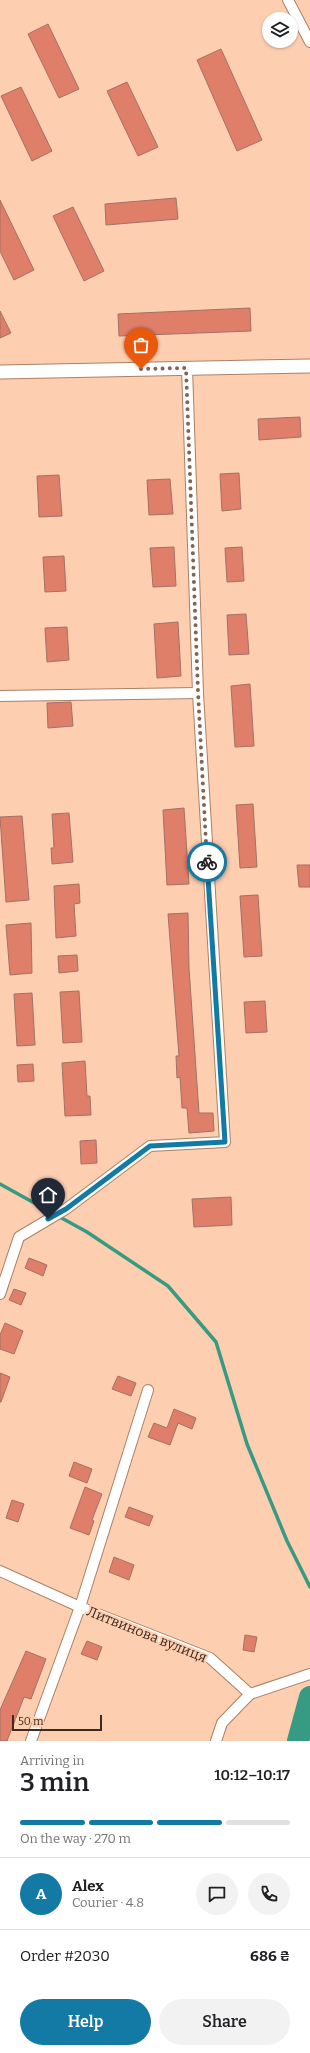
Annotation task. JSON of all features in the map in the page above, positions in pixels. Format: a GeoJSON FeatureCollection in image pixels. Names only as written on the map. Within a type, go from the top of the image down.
{"type":"FeatureCollection","features":[{"type":"Feature","properties":{"kind":"street"},"geometry":{"type":"LineString","coordinates":[[288,0],[310,42]]}},
{"type":"Feature","properties":{"kind":"street"},"geometry":{"type":"LineString","coordinates":[[0,372],[310,366]]}},
{"type":"Feature","properties":{"kind":"street"},"geometry":{"type":"LineString","coordinates":[[0,1294],[19,1236],[66,1209],[150,1146],[225,1142],[198,692],[186,368]]}},
{"type":"Feature","properties":{"kind":"street"},"geometry":{"type":"LineString","coordinates":[[0,696],[198,692]]}},
{"type":"Feature","properties":{"kind":"street"},"geometry":{"type":"LineString","coordinates":[[31,1741],[80,1607],[148,1390]]}},
{"type":"Feature","properties":{"kind":"street","name":"Литвинова вулиця"},"geometry":{"type":"LineString","coordinates":[[0,1571],[80,1607],[210,1658],[250,1694]]}},
{"type":"Feature","properties":{"kind":"street"},"geometry":{"type":"LineString","coordinates":[[216,1741],[222,1723],[250,1694],[310,1674]]}},
{"type":"Feature","properties":{"kind":"building"},"geometry":{"type":"Polygon","coordinates":[[[48,24],[79,89],[59,98],[28,34],[48,24]]]}},
{"type":"Feature","properties":{"kind":"building"},"geometry":{"type":"Polygon","coordinates":[[[221,49],[262,140],[237,151],[197,60],[221,49]]]}},
{"type":"Feature","properties":{"kind":"building"},"geometry":{"type":"Polygon","coordinates":[[[127,82],[158,147],[138,156],[107,91],[127,82]]]}},
{"type":"Feature","properties":{"kind":"building"},"geometry":{"type":"Polygon","coordinates":[[[21,87],[52,151],[32,161],[1,96],[21,87]]]}},
{"type":"Feature","properties":{"kind":"building"},"geometry":{"type":"Polygon","coordinates":[[[176,198],[178,219],[106,225],[105,204],[176,198]]]}},
{"type":"Feature","properties":{"kind":"building"},"geometry":{"type":"Polygon","coordinates":[[[0,200],[34,270],[14,280],[0,251],[0,200]]]}},
{"type":"Feature","properties":{"kind":"building"},"geometry":{"type":"Polygon","coordinates":[[[73,207],[104,271],[84,281],[53,216],[73,207]]]}},
{"type":"Feature","properties":{"kind":"building"},"geometry":{"type":"Polygon","coordinates":[[[250,308],[251,331],[119,336],[118,314],[250,308]]]}},
{"type":"Feature","properties":{"kind":"building"},"geometry":{"type":"Polygon","coordinates":[[[0,311],[11,333],[0,338],[0,311]]]}},
{"type":"Feature","properties":{"kind":"building"},"geometry":{"type":"Polygon","coordinates":[[[300,417],[301,437],[259,440],[258,419],[300,417]]]}},
{"type":"Feature","properties":{"kind":"building"},"geometry":{"type":"Polygon","coordinates":[[[239,473],[241,509],[222,511],[220,474],[239,473]]]}},
{"type":"Feature","properties":{"kind":"building"},"geometry":{"type":"Polygon","coordinates":[[[59,475],[62,516],[39,517],[37,476],[59,475]]]}},
{"type":"Feature","properties":{"kind":"building"},"geometry":{"type":"Polygon","coordinates":[[[170,479],[173,514],[149,515],[147,480],[170,479]]]}},
{"type":"Feature","properties":{"kind":"building"},"geometry":{"type":"Polygon","coordinates":[[[174,547],[176,586],[153,587],[150,548],[174,547]]]}},
{"type":"Feature","properties":{"kind":"building"},"geometry":{"type":"Polygon","coordinates":[[[242,547],[244,581],[227,582],[225,548],[242,547]]]}},
{"type":"Feature","properties":{"kind":"building"},"geometry":{"type":"Polygon","coordinates":[[[64,556],[66,591],[45,592],[43,557],[64,556]]]}},
{"type":"Feature","properties":{"kind":"building"},"geometry":{"type":"Polygon","coordinates":[[[246,614],[249,654],[229,655],[227,615],[246,614]]]}},
{"type":"Feature","properties":{"kind":"building"},"geometry":{"type":"Polygon","coordinates":[[[178,622],[181,676],[157,678],[154,624],[178,622]]]}},
{"type":"Feature","properties":{"kind":"building"},"geometry":{"type":"Polygon","coordinates":[[[67,627],[69,660],[47,662],[45,628],[67,627]]]}},
{"type":"Feature","properties":{"kind":"building"},"geometry":{"type":"Polygon","coordinates":[[[250,684],[254,746],[235,747],[231,686],[250,684]]]}},
{"type":"Feature","properties":{"kind":"building"},"geometry":{"type":"Polygon","coordinates":[[[71,702],[73,726],[48,728],[47,703],[71,702]]]}},
{"type":"Feature","properties":{"kind":"building"},"geometry":{"type":"Polygon","coordinates":[[[253,804],[257,867],[240,868],[236,805],[253,804]]]}},
{"type":"Feature","properties":{"kind":"building"},"geometry":{"type":"Polygon","coordinates":[[[184,808],[189,884],[167,885],[163,810],[184,808]]]}},
{"type":"Feature","properties":{"kind":"building"},"geometry":{"type":"Polygon","coordinates":[[[69,813],[73,862],[52,864],[51,848],[54,848],[52,814],[69,813]]]}},
{"type":"Feature","properties":{"kind":"building"},"geometry":{"type":"Polygon","coordinates":[[[22,816],[29,900],[6,902],[0,817],[22,816]]]}},
{"type":"Feature","properties":{"kind":"building"},"geometry":{"type":"Polygon","coordinates":[[[297,865],[310,865],[310,887],[299,887],[297,865]]]}},
{"type":"Feature","properties":{"kind":"building"},"geometry":{"type":"Polygon","coordinates":[[[79,884],[80,903],[74,904],[76,936],[56,938],[54,886],[79,884]]]}},
{"type":"Feature","properties":{"kind":"building"},"geometry":{"type":"Polygon","coordinates":[[[258,895],[262,956],[244,957],[240,896],[258,895]]]}},
{"type":"Feature","properties":{"kind":"building"},"geometry":{"type":"Polygon","coordinates":[[[188,913],[189,968],[199,1113],[213,1113],[214,1131],[189,1133],[187,1108],[182,1108],[180,1077],[177,1078],[176,1056],[179,1056],[168,914],[188,913]]]}},
{"type":"Feature","properties":{"kind":"building"},"geometry":{"type":"Polygon","coordinates":[[[31,923],[32,973],[10,975],[6,925],[31,923]]]}},
{"type":"Feature","properties":{"kind":"building"},"geometry":{"type":"Polygon","coordinates":[[[77,955],[78,971],[59,973],[58,956],[77,955]]]}},
{"type":"Feature","properties":{"kind":"building"},"geometry":{"type":"Polygon","coordinates":[[[79,991],[82,1042],[63,1043],[60,992],[79,991]]]}},
{"type":"Feature","properties":{"kind":"building"},"geometry":{"type":"Polygon","coordinates":[[[32,993],[35,1045],[17,1046],[14,994],[32,993]]]}},
{"type":"Feature","properties":{"kind":"building"},"geometry":{"type":"Polygon","coordinates":[[[265,1001],[267,1032],[246,1033],[244,1002],[265,1001]]]}},
{"type":"Feature","properties":{"kind":"building"},"geometry":{"type":"Polygon","coordinates":[[[85,1061],[87,1096],[90,1096],[91,1115],[65,1116],[62,1063],[85,1061]]]}},
{"type":"Feature","properties":{"kind":"building"},"geometry":{"type":"Polygon","coordinates":[[[33,1064],[34,1081],[18,1082],[17,1065],[33,1064]]]}},
{"type":"Feature","properties":{"kind":"building"},"geometry":{"type":"Polygon","coordinates":[[[96,1140],[97,1163],[81,1164],[80,1141],[96,1140]]]}},
{"type":"Feature","properties":{"kind":"building"},"geometry":{"type":"Polygon","coordinates":[[[231,1197],[232,1225],[194,1227],[192,1199],[231,1197]]]}},
{"type":"Feature","properties":{"kind":"building"},"geometry":{"type":"Polygon","coordinates":[[[29,1258],[47,1265],[43,1276],[25,1268],[29,1258]]]}},
{"type":"Feature","properties":{"kind":"building"},"geometry":{"type":"Polygon","coordinates":[[[14,1289],[26,1293],[21,1305],[9,1300],[14,1289]]]}},
{"type":"Feature","properties":{"kind":"building"},"geometry":{"type":"Polygon","coordinates":[[[5,1323],[23,1331],[14,1354],[0,1349],[0,1335],[5,1323]]]}},
{"type":"Feature","properties":{"kind":"building"},"geometry":{"type":"Polygon","coordinates":[[[0,1373],[10,1377],[1,1402],[0,1402],[0,1373]]]}},
{"type":"Feature","properties":{"kind":"building"},"geometry":{"type":"Polygon","coordinates":[[[118,1376],[136,1383],[131,1396],[112,1389],[118,1376]]]}},
{"type":"Feature","properties":{"kind":"building"},"geometry":{"type":"Polygon","coordinates":[[[174,1409],[196,1418],[192,1429],[178,1423],[170,1445],[148,1437],[154,1423],[167,1428],[174,1409]]]}},
{"type":"Feature","properties":{"kind":"building"},"geometry":{"type":"Polygon","coordinates":[[[74,1462],[92,1469],[87,1483],[69,1476],[74,1462]]]}},
{"type":"Feature","properties":{"kind":"building"},"geometry":{"type":"Polygon","coordinates":[[[85,1487],[102,1494],[92,1520],[94,1521],[89,1535],[70,1528],[85,1487]]]}},
{"type":"Feature","properties":{"kind":"building"},"geometry":{"type":"Polygon","coordinates":[[[12,1500],[24,1504],[18,1522],[6,1518],[12,1500]]]}},
{"type":"Feature","properties":{"kind":"building"},"geometry":{"type":"Polygon","coordinates":[[[129,1507],[153,1516],[149,1526],[125,1517],[129,1507]]]}},
{"type":"Feature","properties":{"kind":"building"},"geometry":{"type":"Polygon","coordinates":[[[114,1557],[134,1565],[129,1580],[109,1572],[114,1557]]]}},
{"type":"Feature","properties":{"kind":"building"},"geometry":{"type":"Polygon","coordinates":[[[245,1635],[257,1637],[254,1652],[243,1650],[245,1635]]]}},
{"type":"Feature","properties":{"kind":"building"},"geometry":{"type":"Polygon","coordinates":[[[87,1641],[102,1647],[97,1660],[81,1654],[87,1641]]]}},
{"type":"Feature","properties":{"kind":"building"},"geometry":{"type":"Polygon","coordinates":[[[26,1651],[46,1659],[31,1699],[24,1697],[7,1741],[0,1741],[0,1710],[26,1651]]]}},
{"type":"Feature","properties":{"kind":"waterway"},"geometry":{"type":"LineString","coordinates":[[0,1184],[87,1232],[168,1286],[216,1342],[247,1444],[287,1541],[310,1587]]}},
{"type":"Feature","properties":{"kind":"waterway"},"geometry":{"type":"LineString","coordinates":[[298,1741],[310,1697]]}},
{"type":"Feature","properties":{"kind":"way so far"},"geometry":{"type":"LineString","coordinates":[[141,369],[186,368],[198,692],[207,862]]}},
{"type":"Feature","properties":{"kind":"route"},"geometry":{"type":"LineString","coordinates":[[48,1219],[66,1209],[150,1146],[225,1142],[207,862]]}}]}
